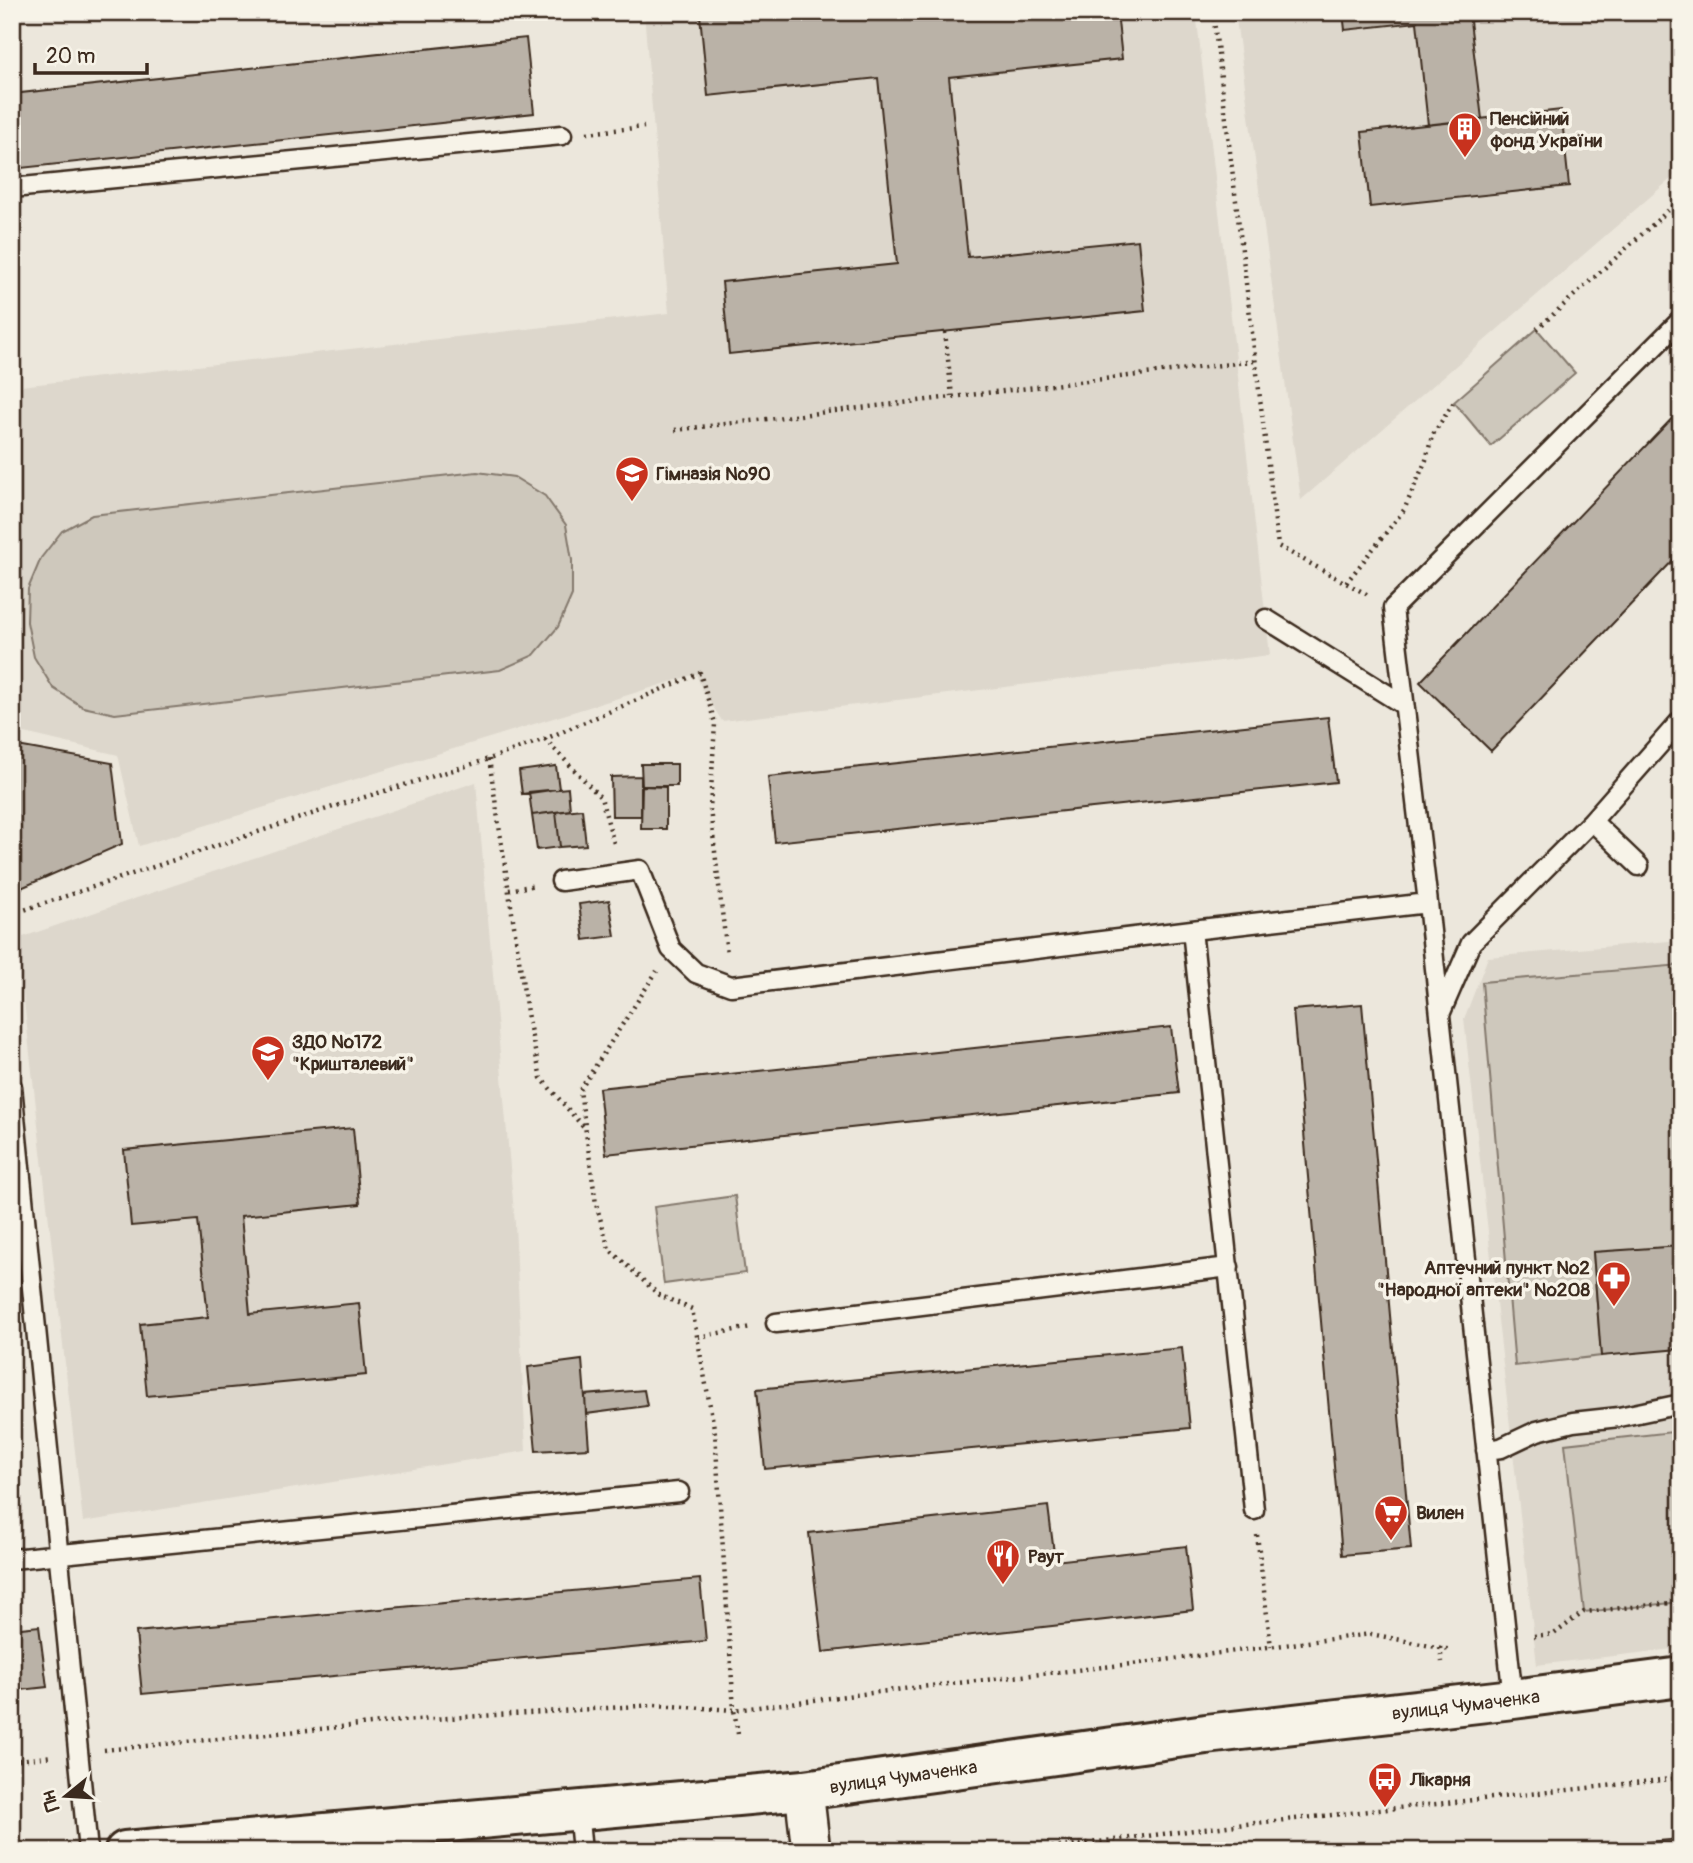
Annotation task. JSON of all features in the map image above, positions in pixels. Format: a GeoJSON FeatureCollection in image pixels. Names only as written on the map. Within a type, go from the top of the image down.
{"type":"FeatureCollection","features":[{"type":"Feature","properties":{"kind":"street","name":"вулиця Чумаченка"},"geometry":{"type":"LineString","coordinates":[[125,1851],[804,1790],[1206,1734],[1681,1677]]}},
{"type":"Feature","properties":{"kind":"street"},"geometry":{"type":"LineString","coordinates":[[804,1790],[811,1851]]}},
{"type":"Feature","properties":{"kind":"lane"},"geometry":{"type":"LineString","coordinates":[[12,188],[562,135]]}},
{"type":"Feature","properties":{"kind":"lane"},"geometry":{"type":"LineString","coordinates":[[1513,1699],[1428,903],[1393,608],[1681,320]]}},
{"type":"Feature","properties":{"kind":"lane"},"geometry":{"type":"LineString","coordinates":[[1266,619],[1404,705]]}},
{"type":"Feature","properties":{"kind":"lane"},"geometry":{"type":"LineString","coordinates":[[1439,1015],[1471,943],[1592,821],[1681,720]]}},
{"type":"Feature","properties":{"kind":"lane"},"geometry":{"type":"LineString","coordinates":[[1592,821],[1639,866]]}},
{"type":"Feature","properties":{"kind":"lane"},"geometry":{"type":"LineString","coordinates":[[561,881],[640,870],[671,949],[696,973],[731,986],[1428,903]]}},
{"type":"Feature","properties":{"kind":"lane"},"geometry":{"type":"LineString","coordinates":[[1192,930],[1254,1510]]}},
{"type":"Feature","properties":{"kind":"lane"},"geometry":{"type":"LineString","coordinates":[[12,1087],[15,1149],[88,1851]]}},
{"type":"Feature","properties":{"kind":"lane"},"geometry":{"type":"LineString","coordinates":[[776,1323],[1229,1268]]}},
{"type":"Feature","properties":{"kind":"lane"},"geometry":{"type":"LineString","coordinates":[[1486,1450],[1501,1448],[1537,1431],[1573,1422],[1619,1417],[1681,1404]]}},
{"type":"Feature","properties":{"kind":"lane"},"geometry":{"type":"LineString","coordinates":[[12,1559],[679,1492]]}},
{"type":"Feature","properties":{"kind":"lane"},"geometry":{"type":"LineString","coordinates":[[578,1810],[582,1851]]}},
{"type":"Feature","properties":{"kind":"path"},"geometry":{"type":"LineString","coordinates":[[1213,12],[1278,546],[1393,608]]}},
{"type":"Feature","properties":{"kind":"path"},"geometry":{"type":"LineString","coordinates":[[562,135],[644,127]]}},
{"type":"Feature","properties":{"kind":"path"},"geometry":{"type":"LineString","coordinates":[[1537,330],[1681,199]]}},
{"type":"Feature","properties":{"kind":"path"},"geometry":{"type":"LineString","coordinates":[[945,332],[952,396]]}},
{"type":"Feature","properties":{"kind":"path"},"geometry":{"type":"LineString","coordinates":[[675,430],[1255,361]]}},
{"type":"Feature","properties":{"kind":"path"},"geometry":{"type":"LineString","coordinates":[[1346,583],[1404,510],[1426,460],[1432,436],[1454,402]]}},
{"type":"Feature","properties":{"kind":"path"},"geometry":{"type":"LineString","coordinates":[[12,914],[342,804],[489,759],[545,739],[700,673],[715,723],[710,809],[731,986]]}},
{"type":"Feature","properties":{"kind":"path"},"geometry":{"type":"LineString","coordinates":[[545,739],[601,798],[620,865],[640,870]]}},
{"type":"Feature","properties":{"kind":"path"},"geometry":{"type":"LineString","coordinates":[[489,759],[528,1019],[541,1078],[585,1129]]}},
{"type":"Feature","properties":{"kind":"path"},"geometry":{"type":"LineString","coordinates":[[671,949],[580,1090],[596,1204],[609,1249],[659,1295],[692,1309],[715,1433],[734,1710],[738,1734]]}},
{"type":"Feature","properties":{"kind":"path"},"geometry":{"type":"LineString","coordinates":[[697,1337],[776,1323]]}},
{"type":"Feature","properties":{"kind":"path"},"geometry":{"type":"LineString","coordinates":[[1254,1510],[1271,1647]]}},
{"type":"Feature","properties":{"kind":"path"},"geometry":{"type":"LineString","coordinates":[[1533,1636],[1555,1634],[1584,1612],[1681,1602]]}},
{"type":"Feature","properties":{"kind":"path"},"geometry":{"type":"LineString","coordinates":[[12,1761],[401,1721],[655,1705],[734,1710],[1371,1634],[1451,1650]]}},
{"type":"Feature","properties":{"kind":"path"},"geometry":{"type":"LineString","coordinates":[[1440,1647],[1442,1662]]}},
{"type":"Feature","properties":{"kind":"path"},"geometry":{"type":"LineString","coordinates":[[1024,1851],[1228,1826],[1681,1778]]}},
{"type":"Feature","properties":{"kind":"shaded area","name":"Гімназія №90"},"geometry":{"type":"Polygon","coordinates":[[[644,12],[1196,12],[1270,655],[722,721],[696,674],[139,846],[118,755],[12,730],[12,387],[669,313],[644,12]]]}},
{"type":"Feature","properties":{"kind":"shaded area"},"geometry":{"type":"Polygon","coordinates":[[[1235,12],[1681,12],[1681,170],[1301,500],[1235,12]]]}},
{"type":"Feature","properties":{"kind":"shaded area"},"geometry":{"type":"Polygon","coordinates":[[[1537,329],[1575,373],[1491,446],[1454,402],[1537,329]]]}},
{"type":"Feature","properties":{"kind":"shaded area"},"geometry":{"type":"Polygon","coordinates":[[[477,472],[514,477],[545,496],[566,525],[572,560],[572,595],[558,627],[534,655],[500,670],[115,714],[83,707],[53,688],[34,657],[27,622],[28,589],[41,558],[62,531],[92,515],[477,472]]]}},
{"type":"Feature","properties":{"kind":"shaded area","name":"ЗДО №172 \"Кришталевий\""},"geometry":{"type":"Polygon","coordinates":[[[476,782],[515,1224],[526,1451],[83,1522],[17,939],[476,782]]]}},
{"type":"Feature","properties":{"kind":"shaded area"},"geometry":{"type":"Polygon","coordinates":[[[1681,940],[1681,1648],[1537,1665],[1464,1019],[1488,957],[1681,940]]]}},
{"type":"Feature","properties":{"kind":"shaded area"},"geometry":{"type":"Polygon","coordinates":[[[1681,965],[1681,1246],[1593,1253],[1601,1356],[1515,1366],[1482,982],[1681,965]]]}},
{"type":"Feature","properties":{"kind":"shaded area"},"geometry":{"type":"Polygon","coordinates":[[[735,1196],[745,1273],[664,1284],[654,1207],[735,1196]]]}},
{"type":"Feature","properties":{"kind":"shaded area"},"geometry":{"type":"Polygon","coordinates":[[[1681,1431],[1681,1602],[1584,1612],[1565,1444],[1681,1431]]]}},
{"type":"Feature","properties":{"kind":"building"},"geometry":{"type":"Polygon","coordinates":[[[732,12],[1117,12],[1122,59],[949,77],[968,257],[1138,240],[1145,311],[729,354],[722,282],[897,264],[878,78],[708,96],[700,15],[732,12]]]}},
{"type":"Feature","properties":{"kind":"building"},"geometry":{"type":"Polygon","coordinates":[[[1343,12],[1555,12],[1470,21],[1482,119],[1428,125],[1417,22],[1345,30],[1343,12]]]}},
{"type":"Feature","properties":{"kind":"building"},"geometry":{"type":"Polygon","coordinates":[[[526,38],[534,113],[12,169],[12,94],[526,38]]]}},
{"type":"Feature","properties":{"kind":"building","name":"Пенсійний фонд України"},"geometry":{"type":"Polygon","coordinates":[[[1561,110],[1569,186],[1370,207],[1362,132],[1561,110]]]}},
{"type":"Feature","properties":{"kind":"building"},"geometry":{"type":"Polygon","coordinates":[[[1681,409],[1681,552],[1491,751],[1420,682],[1681,409]]]}},
{"type":"Feature","properties":{"kind":"building"},"geometry":{"type":"Polygon","coordinates":[[[1328,717],[1336,782],[775,842],[768,777],[1328,717]]]}},
{"type":"Feature","properties":{"kind":"building"},"geometry":{"type":"Polygon","coordinates":[[[12,745],[112,763],[122,844],[12,892],[12,745]]]}},
{"type":"Feature","properties":{"kind":"building"},"geometry":{"type":"Polygon","coordinates":[[[641,764],[677,764],[677,786],[642,786],[641,764]]]}},
{"type":"Feature","properties":{"kind":"building"},"geometry":{"type":"Polygon","coordinates":[[[556,766],[559,789],[522,794],[519,771],[556,766]]]}},
{"type":"Feature","properties":{"kind":"building"},"geometry":{"type":"Polygon","coordinates":[[[641,776],[641,816],[612,816],[611,777],[641,776]]]}},
{"type":"Feature","properties":{"kind":"building"},"geometry":{"type":"Polygon","coordinates":[[[642,786],[666,787],[666,829],[641,829],[642,786]]]}},
{"type":"Feature","properties":{"kind":"building"},"geometry":{"type":"Polygon","coordinates":[[[568,788],[570,810],[532,815],[529,792],[568,788]]]}},
{"type":"Feature","properties":{"kind":"building"},"geometry":{"type":"Polygon","coordinates":[[[582,809],[586,845],[560,847],[556,812],[582,809]]]}},
{"type":"Feature","properties":{"kind":"building"},"geometry":{"type":"Polygon","coordinates":[[[556,812],[560,847],[537,850],[532,815],[556,812]]]}},
{"type":"Feature","properties":{"kind":"building"},"geometry":{"type":"Polygon","coordinates":[[[609,900],[615,936],[584,940],[579,904],[609,900]]]}},
{"type":"Feature","properties":{"kind":"building"},"geometry":{"type":"Polygon","coordinates":[[[1362,1004],[1411,1549],[1342,1555],[1293,1010],[1362,1004]]]}},
{"type":"Feature","properties":{"kind":"building"},"geometry":{"type":"Polygon","coordinates":[[[1171,1027],[1179,1093],[606,1154],[599,1088],[1171,1027]]]}},
{"type":"Feature","properties":{"kind":"building","name":"ЗДО №172 \"Кришталевий\""},"geometry":{"type":"Polygon","coordinates":[[[353,1128],[360,1204],[241,1216],[250,1314],[359,1303],[366,1375],[147,1396],[140,1324],[208,1317],[198,1220],[131,1226],[124,1150],[353,1128]]]}},
{"type":"Feature","properties":{"kind":"building"},"geometry":{"type":"Polygon","coordinates":[[[1681,1246],[1681,1318],[1676,1318],[1679,1349],[1601,1356],[1593,1252],[1681,1246]]]}},
{"type":"Feature","properties":{"kind":"building"},"geometry":{"type":"Polygon","coordinates":[[[1182,1348],[1190,1428],[765,1469],[757,1389],[1182,1348]]]}},
{"type":"Feature","properties":{"kind":"building"},"geometry":{"type":"Polygon","coordinates":[[[582,1360],[589,1448],[536,1451],[528,1367],[582,1360]]]}},
{"type":"Feature","properties":{"kind":"building"},"geometry":{"type":"Polygon","coordinates":[[[644,1390],[647,1406],[586,1414],[585,1395],[644,1390]]]}},
{"type":"Feature","properties":{"kind":"building","name":"Раут"},"geometry":{"type":"Polygon","coordinates":[[[1048,1506],[1055,1561],[1186,1546],[1193,1610],[823,1652],[809,1533],[1048,1506]]]}},
{"type":"Feature","properties":{"kind":"building"},"geometry":{"type":"Polygon","coordinates":[[[700,1579],[706,1641],[142,1694],[136,1632],[700,1579]]]}},
{"type":"Feature","properties":{"kind":"building"},"geometry":{"type":"Polygon","coordinates":[[[39,1626],[47,1687],[12,1691],[12,1629],[39,1626]]]}},
{"type":"Feature","properties":{"kind":"building"},"geometry":{"type":"Polygon","coordinates":[[[1681,1839],[1681,1851],[1541,1851],[1681,1839]]]}},
{"type":"Feature","properties":{"kind":"place","name":"Пенсійний фонд України"},"geometry":{"type":"Point","coordinates":[1465,159]}},
{"type":"Feature","properties":{"kind":"place","name":"Гімназія №90"},"geometry":{"type":"Point","coordinates":[632,503]}},
{"type":"Feature","properties":{"kind":"place","name":"ЗДО №172 \"Кришталевий\""},"geometry":{"type":"Point","coordinates":[268,1082]}},
{"type":"Feature","properties":{"kind":"place","name":"Аптечний пункт №2 \"Народної аптеки\" №208"},"geometry":{"type":"Point","coordinates":[1614,1308]}},
{"type":"Feature","properties":{"kind":"place","name":"Вилен"},"geometry":{"type":"Point","coordinates":[1391,1542]}},
{"type":"Feature","properties":{"kind":"place","name":"Раут"},"geometry":{"type":"Point","coordinates":[1003,1586]}},
{"type":"Feature","properties":{"kind":"place","name":"Лікарня"},"geometry":{"type":"Point","coordinates":[1385,1809]}}]}
